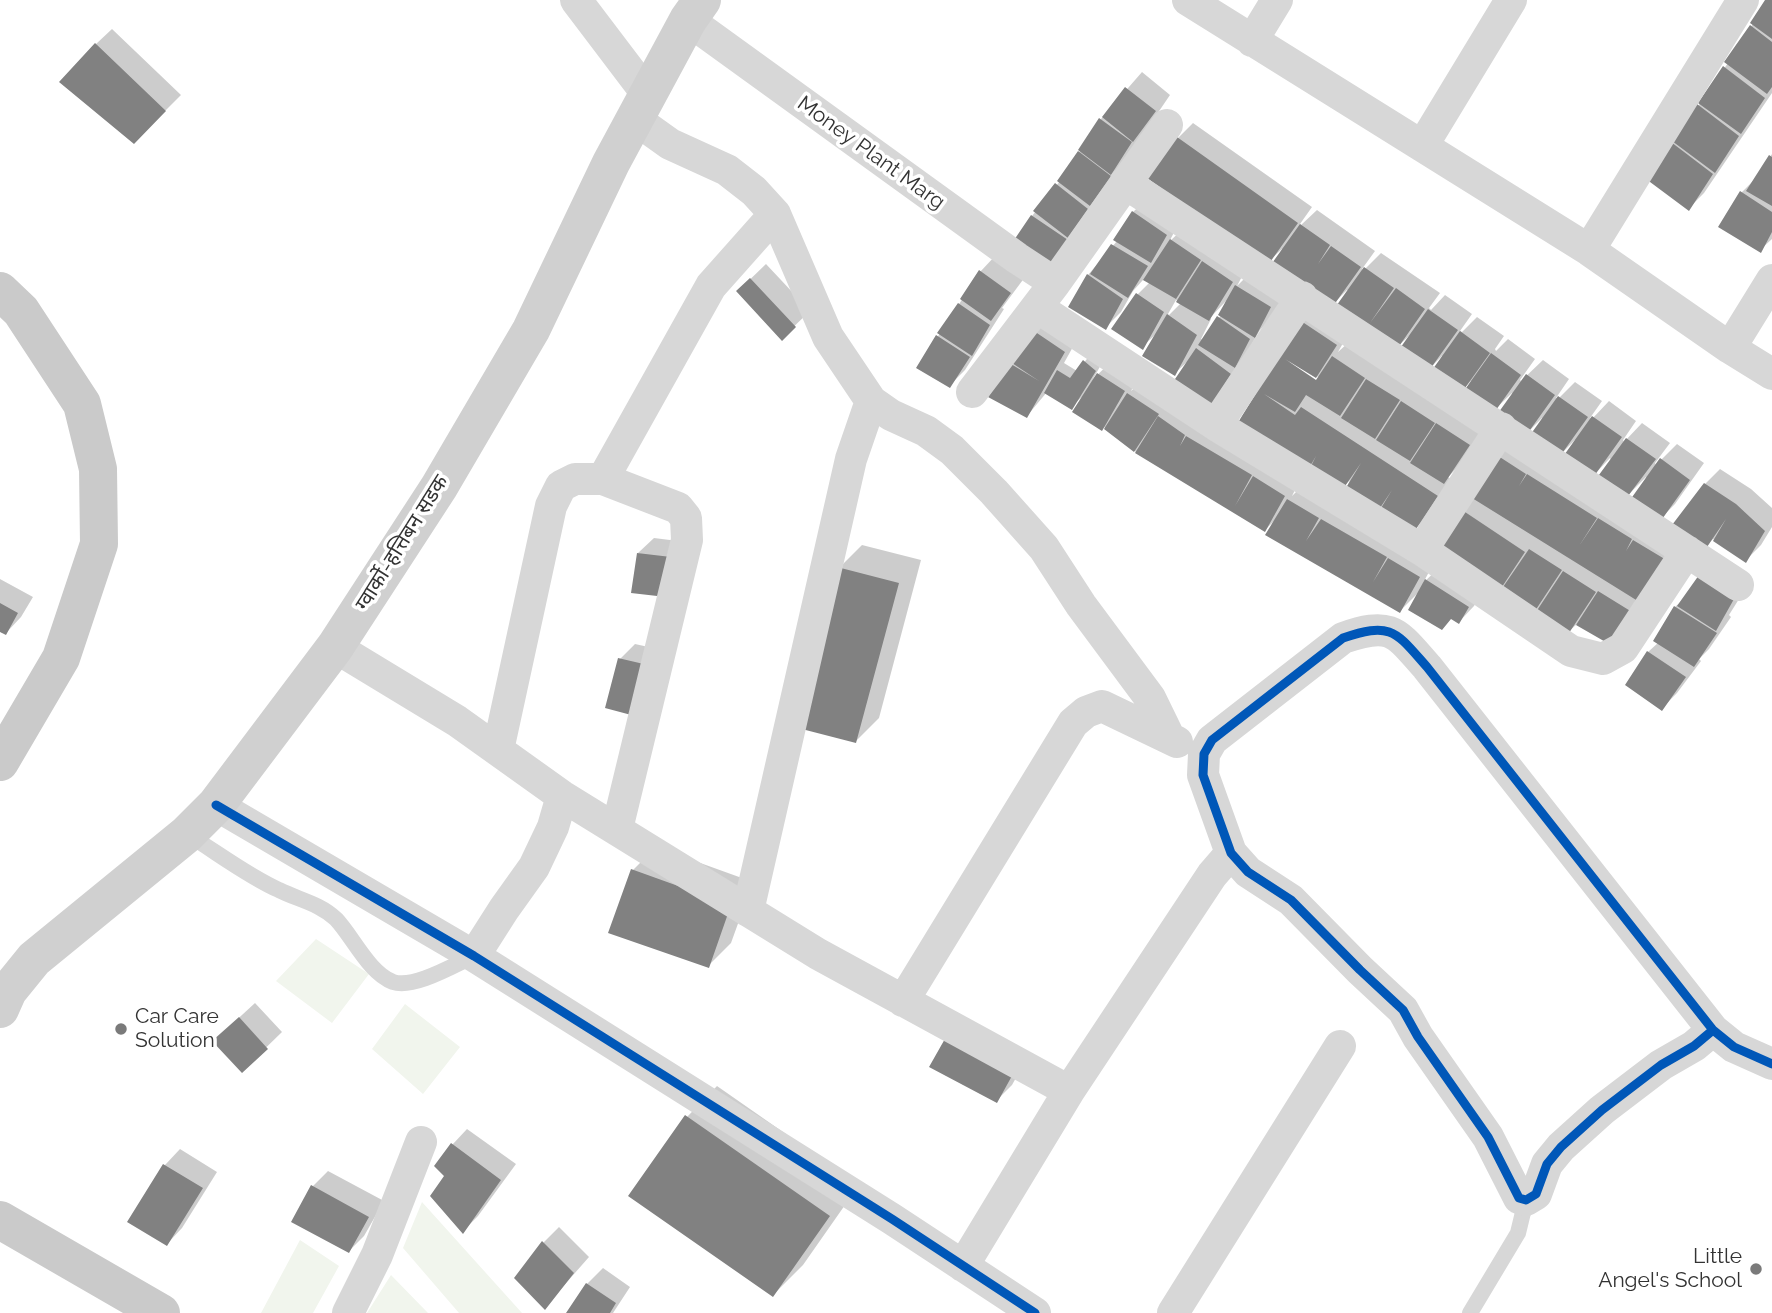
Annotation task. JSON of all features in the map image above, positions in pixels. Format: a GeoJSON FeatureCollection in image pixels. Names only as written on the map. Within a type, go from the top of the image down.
{"type":"FeatureCollection","features":[{"type":"Feature","properties":{"kind":"main road","name":"ग्वार्को-हत्तिबन सडक"},"geometry":{"type":"LineString","coordinates":[[0,1009],[8,991],[34,959],[187,834],[216,804],[335,647],[439,487],[531,330],[641,107],[695,10]]}},
{"type":"Feature","properties":{"kind":"main road"},"geometry":{"type":"LineString","coordinates":[[0,291],[21,311],[82,404],[98,469],[99,544],[61,658],[0,762]]}},
{"type":"Feature","properties":{"kind":"main road"},"geometry":{"type":"LineString","coordinates":[[0,1220],[156,1312]]}},
{"type":"Feature","properties":{"kind":"street"},"geometry":{"type":"LineString","coordinates":[[576,0],[641,107],[670,145],[727,170],[754,191],[775,214],[828,337],[872,401],[891,415],[926,431],[952,450],[1044,548],[1081,605],[1150,698],[1169,737]]}},
{"type":"Feature","properties":{"kind":"street"},"geometry":{"type":"LineString","coordinates":[[1188,0],[1589,250],[1772,374]]}},
{"type":"Feature","properties":{"kind":"street"},"geometry":{"type":"LineString","coordinates":[[1252,41],[1277,0]]}},
{"type":"Feature","properties":{"kind":"street"},"geometry":{"type":"LineString","coordinates":[[1423,145],[1511,0]]}},
{"type":"Feature","properties":{"kind":"street"},"geometry":{"type":"LineString","coordinates":[[1589,250],[1743,0]]}},
{"type":"Feature","properties":{"kind":"street","name":"Money Plant Marg"},"geometry":{"type":"LineString","coordinates":[[695,10],[1017,258],[1046,295],[1216,425],[1422,550],[1571,651],[1603,659],[1623,648],[1687,551]]}},
{"type":"Feature","properties":{"kind":"street"},"geometry":{"type":"LineString","coordinates":[[972,392],[1046,295],[1167,125]]}},
{"type":"Feature","properties":{"kind":"street"},"geometry":{"type":"LineString","coordinates":[[1125,183],[1738,585]]}},
{"type":"Feature","properties":{"kind":"street"},"geometry":{"type":"LineString","coordinates":[[603,479],[711,286],[775,214]]}},
{"type":"Feature","properties":{"kind":"street"},"geometry":{"type":"LineString","coordinates":[[1730,348],[1772,279]]}},
{"type":"Feature","properties":{"kind":"street"},"geometry":{"type":"LineString","coordinates":[[1216,425],[1302,298]]}},
{"type":"Feature","properties":{"kind":"street"},"geometry":{"type":"LineString","coordinates":[[748,911],[851,459],[872,401]]}},
{"type":"Feature","properties":{"kind":"street"},"geometry":{"type":"LineString","coordinates":[[1422,550],[1501,428]]}},
{"type":"Feature","properties":{"kind":"street"},"geometry":{"type":"LineString","coordinates":[[498,750],[551,506],[561,486],[575,480],[603,479],[678,508],[686,518],[687,540],[617,830]]}},
{"type":"Feature","properties":{"kind":"street"},"geometry":{"type":"LineString","coordinates":[[1713,1030],[1602,1110],[1561,1147],[1547,1164],[1536,1194],[1526,1200],[1518,1198],[1488,1137],[1418,1037],[1403,1010],[1291,900],[1248,872],[1231,853],[1203,775],[1204,754],[1212,740],[1343,638],[1364,631],[1386,629],[1400,637],[1427,667],[1713,1030],[1734,1046],[1772,1064]]}},
{"type":"Feature","properties":{"kind":"street"},"geometry":{"type":"LineString","coordinates":[[335,647],[457,721],[562,796],[818,954],[1069,1091]]}},
{"type":"Feature","properties":{"kind":"street"},"geometry":{"type":"LineString","coordinates":[[903,1001],[1073,723],[1086,712],[1102,706],[1204,754]]}},
{"type":"Feature","properties":{"kind":"street"},"geometry":{"type":"LineString","coordinates":[[474,956],[534,867],[553,827],[562,796]]}},
{"type":"Feature","properties":{"kind":"street"},"geometry":{"type":"LineString","coordinates":[[216,804],[474,956],[1035,1313]]}},
{"type":"Feature","properties":{"kind":"street"},"geometry":{"type":"LineString","coordinates":[[963,1266],[1069,1091],[1212,875],[1231,853]]}},
{"type":"Feature","properties":{"kind":"street"},"geometry":{"type":"LineString","coordinates":[[1173,1313],[1340,1045]]}},
{"type":"Feature","properties":{"kind":"street"},"geometry":{"type":"LineString","coordinates":[[348,1313],[377,1255],[421,1142]]}},
{"type":"Feature","properties":{"kind":"lane"},"geometry":{"type":"LineString","coordinates":[[187,834],[278,890],[318,905],[337,920],[352,943],[383,975],[394,982],[412,984],[474,956]]}},
{"type":"Feature","properties":{"kind":"lane"},"geometry":{"type":"LineString","coordinates":[[1471,1313],[1518,1233],[1526,1200]]}},
{"type":"Feature","properties":{"kind":"shaded area"},"geometry":{"type":"Polygon","coordinates":[[[316,939],[369,974],[332,1023],[276,981],[316,939]]]}},
{"type":"Feature","properties":{"kind":"shaded area"},"geometry":{"type":"Polygon","coordinates":[[[405,1004],[460,1047],[423,1094],[372,1049],[405,1004]]]}},
{"type":"Feature","properties":{"kind":"shaded area"},"geometry":{"type":"Polygon","coordinates":[[[422,1202],[522,1313],[459,1313],[403,1248],[422,1202]]]}},
{"type":"Feature","properties":{"kind":"shaded area"},"geometry":{"type":"Polygon","coordinates":[[[300,1240],[339,1266],[313,1313],[261,1313],[300,1240]]]}},
{"type":"Feature","properties":{"kind":"shaded area"},"geometry":{"type":"Polygon","coordinates":[[[391,1275],[428,1313],[367,1313],[391,1275]]]}},
{"type":"Feature","properties":{"kind":"building"},"geometry":{"type":"Polygon","coordinates":[[[1765,0],[1772,0],[1772,39],[1750,23],[1765,0]]]}},
{"type":"Feature","properties":{"kind":"building"},"geometry":{"type":"Polygon","coordinates":[[[1750,25],[1772,42],[1772,87],[1767,94],[1724,62],[1750,25]]]}},
{"type":"Feature","properties":{"kind":"building"},"geometry":{"type":"Polygon","coordinates":[[[95,43],[166,111],[134,144],[59,82],[95,43]]]}},
{"type":"Feature","properties":{"kind":"building"},"geometry":{"type":"Polygon","coordinates":[[[1723,66],[1765,98],[1741,134],[1698,103],[1723,66]]]}},
{"type":"Feature","properties":{"kind":"building"},"geometry":{"type":"Polygon","coordinates":[[[1125,87],[1156,111],[1133,142],[1102,117],[1125,87]]]}},
{"type":"Feature","properties":{"kind":"building"},"geometry":{"type":"Polygon","coordinates":[[[1697,104],[1739,136],[1715,173],[1672,141],[1697,104]]]}},
{"type":"Feature","properties":{"kind":"building"},"geometry":{"type":"Polygon","coordinates":[[[1099,118],[1132,142],[1111,175],[1078,150],[1099,118]]]}},
{"type":"Feature","properties":{"kind":"building"},"geometry":{"type":"Polygon","coordinates":[[[1177,137],[1298,223],[1268,265],[1147,178],[1177,137]]]}},
{"type":"Feature","properties":{"kind":"building"},"geometry":{"type":"Polygon","coordinates":[[[1671,142],[1713,174],[1689,211],[1646,179],[1671,142]]]}},
{"type":"Feature","properties":{"kind":"building"},"geometry":{"type":"Polygon","coordinates":[[[1078,151],[1111,176],[1090,206],[1057,181],[1078,151]]]}},
{"type":"Feature","properties":{"kind":"building"},"geometry":{"type":"Polygon","coordinates":[[[1769,155],[1772,157],[1772,206],[1746,191],[1769,155]]]}},
{"type":"Feature","properties":{"kind":"building"},"geometry":{"type":"Polygon","coordinates":[[[1055,183],[1088,209],[1068,238],[1033,211],[1055,183]]]}},
{"type":"Feature","properties":{"kind":"building"},"geometry":{"type":"Polygon","coordinates":[[[1740,191],[1772,212],[1772,232],[1761,253],[1718,227],[1740,191]]]}},
{"type":"Feature","properties":{"kind":"building"},"geometry":{"type":"Polygon","coordinates":[[[1132,211],[1167,235],[1151,263],[1113,240],[1132,211]]]}},
{"type":"Feature","properties":{"kind":"building"},"geometry":{"type":"Polygon","coordinates":[[[1031,215],[1068,240],[1046,272],[1010,246],[1031,215]]]}},
{"type":"Feature","properties":{"kind":"building"},"geometry":{"type":"Polygon","coordinates":[[[1300,224],[1330,245],[1318,264],[1331,246],[1361,267],[1331,309],[1270,266],[1300,224]]]}},
{"type":"Feature","properties":{"kind":"building"},"geometry":{"type":"Polygon","coordinates":[[[1170,239],[1201,260],[1176,299],[1143,280],[1170,239]]]}},
{"type":"Feature","properties":{"kind":"building"},"geometry":{"type":"Polygon","coordinates":[[[1111,244],[1148,266],[1128,298],[1090,274],[1111,244]]]}},
{"type":"Feature","properties":{"kind":"building"},"geometry":{"type":"Polygon","coordinates":[[[1202,261],[1233,282],[1209,321],[1176,302],[1202,261]]]}},
{"type":"Feature","properties":{"kind":"building"},"geometry":{"type":"Polygon","coordinates":[[[1364,267],[1394,288],[1370,323],[1396,288],[1425,309],[1395,352],[1334,309],[1364,267]]]}},
{"type":"Feature","properties":{"kind":"building"},"geometry":{"type":"Polygon","coordinates":[[[979,270],[1011,293],[991,321],[960,299],[979,270]]]}},
{"type":"Feature","properties":{"kind":"building"},"geometry":{"type":"Polygon","coordinates":[[[1087,274],[1123,299],[1106,330],[1068,307],[1087,274]]]}},
{"type":"Feature","properties":{"kind":"building"},"geometry":{"type":"Polygon","coordinates":[[[750,278],[796,327],[782,341],[736,291],[750,278]]]}},
{"type":"Feature","properties":{"kind":"building"},"geometry":{"type":"Polygon","coordinates":[[[1235,285],[1271,307],[1255,338],[1218,315],[1235,285]]]}},
{"type":"Feature","properties":{"kind":"building"},"geometry":{"type":"Polygon","coordinates":[[[1136,293],[1164,312],[1143,350],[1111,329],[1136,293]]]}},
{"type":"Feature","properties":{"kind":"building"},"geometry":{"type":"Polygon","coordinates":[[[958,303],[990,325],[972,356],[937,333],[958,303]]]}},
{"type":"Feature","properties":{"kind":"building"},"geometry":{"type":"Polygon","coordinates":[[[1428,309],[1458,330],[1428,372],[1398,351],[1428,309]]]}},
{"type":"Feature","properties":{"kind":"building"},"geometry":{"type":"Polygon","coordinates":[[[1167,314],[1197,335],[1175,376],[1142,356],[1167,314]]]}},
{"type":"Feature","properties":{"kind":"building"},"geometry":{"type":"Polygon","coordinates":[[[1217,316],[1250,339],[1235,368],[1198,345],[1217,316]]]}},
{"type":"Feature","properties":{"kind":"building"},"geometry":{"type":"Polygon","coordinates":[[[1301,321],[1337,345],[1316,378],[1285,359],[1316,380],[1332,356],[1365,378],[1340,416],[1306,395],[1295,412],[1264,394],[1295,415],[1301,407],[1438,496],[1412,535],[1378,513],[1392,490],[1378,511],[1344,491],[1361,463],[1343,489],[1310,468],[1316,456],[1309,468],[1237,424],[1301,321]]]}},
{"type":"Feature","properties":{"kind":"building"},"geometry":{"type":"Polygon","coordinates":[[[1031,329],[1065,352],[1027,418],[988,397],[1011,364],[1039,381],[1012,363],[1031,329]]]}},
{"type":"Feature","properties":{"kind":"building"},"geometry":{"type":"Polygon","coordinates":[[[1460,331],[1490,353],[1460,395],[1430,373],[1460,331]]]}},
{"type":"Feature","properties":{"kind":"building"},"geometry":{"type":"Polygon","coordinates":[[[936,335],[970,357],[950,388],[916,368],[936,335]]]}},
{"type":"Feature","properties":{"kind":"building"},"geometry":{"type":"Polygon","coordinates":[[[1196,348],[1231,374],[1211,406],[1173,382],[1196,348]]]}},
{"type":"Feature","properties":{"kind":"building"},"geometry":{"type":"Polygon","coordinates":[[[1491,353],[1521,375],[1491,417],[1461,395],[1491,353]]]}},
{"type":"Feature","properties":{"kind":"building"},"geometry":{"type":"Polygon","coordinates":[[[1083,360],[1096,371],[1072,410],[1044,393],[1057,370],[1070,378],[1083,360]]]}},
{"type":"Feature","properties":{"kind":"building"},"geometry":{"type":"Polygon","coordinates":[[[1097,373],[1125,391],[1102,431],[1072,412],[1097,373]]]}},
{"type":"Feature","properties":{"kind":"building"},"geometry":{"type":"Polygon","coordinates":[[[1526,374],[1555,395],[1525,437],[1496,416],[1526,374]]]}},
{"type":"Feature","properties":{"kind":"building"},"geometry":{"type":"Polygon","coordinates":[[[1366,379],[1400,400],[1375,439],[1341,418],[1366,379]]]}},
{"type":"Feature","properties":{"kind":"building"},"geometry":{"type":"Polygon","coordinates":[[[1127,393],[1159,414],[1134,452],[1104,429],[1127,393]]]}},
{"type":"Feature","properties":{"kind":"building"},"geometry":{"type":"Polygon","coordinates":[[[1558,396],[1588,417],[1558,459],[1528,438],[1558,396]]]}},
{"type":"Feature","properties":{"kind":"building"},"geometry":{"type":"Polygon","coordinates":[[[1401,401],[1435,423],[1410,461],[1376,440],[1401,401]]]}},
{"type":"Feature","properties":{"kind":"building"},"geometry":{"type":"Polygon","coordinates":[[[1158,416],[1185,435],[1180,446],[1186,436],[1252,475],[1235,506],[1253,476],[1285,496],[1265,532],[1135,453],[1158,416]]]}},
{"type":"Feature","properties":{"kind":"building"},"geometry":{"type":"Polygon","coordinates":[[[1592,416],[1622,437],[1592,479],[1562,458],[1592,416]]]}},
{"type":"Feature","properties":{"kind":"building"},"geometry":{"type":"Polygon","coordinates":[[[1436,423],[1470,445],[1444,484],[1410,463],[1436,423]]]}},
{"type":"Feature","properties":{"kind":"building"},"geometry":{"type":"Polygon","coordinates":[[[1626,438],[1656,459],[1625,500],[1596,479],[1626,438]]]}},
{"type":"Feature","properties":{"kind":"building"},"geometry":{"type":"Polygon","coordinates":[[[1492,452],[1526,474],[1519,486],[1527,474],[1597,518],[1579,546],[1598,518],[1632,539],[1626,551],[1633,540],[1668,561],[1641,603],[1464,493],[1492,452]]]}},
{"type":"Feature","properties":{"kind":"building"},"geometry":{"type":"Polygon","coordinates":[[[1660,458],[1690,480],[1660,522],[1630,500],[1660,458]]]}},
{"type":"Feature","properties":{"kind":"building"},"geometry":{"type":"Polygon","coordinates":[[[1704,483],[1736,504],[1765,531],[1746,563],[1713,541],[1726,519],[1707,547],[1672,525],[1704,483]]]}},
{"type":"Feature","properties":{"kind":"building"},"geometry":{"type":"Polygon","coordinates":[[[1287,499],[1319,518],[1306,541],[1321,519],[1387,557],[1373,582],[1388,558],[1420,577],[1400,613],[1265,535],[1287,499]]]}},
{"type":"Feature","properties":{"kind":"building"},"geometry":{"type":"Polygon","coordinates":[[[1459,508],[1525,552],[1496,596],[1431,550],[1459,508]]]}},
{"type":"Feature","properties":{"kind":"building"},"geometry":{"type":"Polygon","coordinates":[[[1529,549],[1562,570],[1533,614],[1501,590],[1529,549]]]}},
{"type":"Feature","properties":{"kind":"building"},"geometry":{"type":"Polygon","coordinates":[[[637,553],[671,557],[666,597],[631,593],[637,553]]]}},
{"type":"Feature","properties":{"kind":"building"},"geometry":{"type":"Polygon","coordinates":[[[837,567],[899,583],[856,743],[794,727],[837,567]]]}},
{"type":"Feature","properties":{"kind":"building"},"geometry":{"type":"Polygon","coordinates":[[[1563,571],[1596,592],[1567,636],[1536,612],[1563,571]]]}},
{"type":"Feature","properties":{"kind":"building"},"geometry":{"type":"Polygon","coordinates":[[[1699,575],[1734,599],[1716,631],[1677,606],[1699,575]]]}},
{"type":"Feature","properties":{"kind":"building"},"geometry":{"type":"Polygon","coordinates":[[[1425,579],[1469,607],[1459,624],[1451,619],[1442,630],[1408,610],[1425,579]]]}},
{"type":"Feature","properties":{"kind":"building"},"geometry":{"type":"Polygon","coordinates":[[[1598,591],[1632,612],[1609,644],[1576,625],[1598,591]]]}},
{"type":"Feature","properties":{"kind":"building"},"geometry":{"type":"Polygon","coordinates":[[[0,603],[18,613],[6,635],[0,632],[0,603]]]}},
{"type":"Feature","properties":{"kind":"building"},"geometry":{"type":"Polygon","coordinates":[[[1674,606],[1717,633],[1694,667],[1653,641],[1674,606]]]}},
{"type":"Feature","properties":{"kind":"building"},"geometry":{"type":"Polygon","coordinates":[[[1647,651],[1686,677],[1662,711],[1625,685],[1647,651]]]}},
{"type":"Feature","properties":{"kind":"building"},"geometry":{"type":"Polygon","coordinates":[[[618,658],[648,665],[635,716],[605,708],[618,658]]]}},
{"type":"Feature","properties":{"kind":"building"},"geometry":{"type":"Polygon","coordinates":[[[631,869],[731,905],[709,968],[608,933],[631,869]]]}},
{"type":"Feature","properties":{"kind":"building"},"geometry":{"type":"Polygon","coordinates":[[[239,1017],[268,1049],[242,1073],[212,1041],[239,1017]]]}},
{"type":"Feature","properties":{"kind":"building"},"geometry":{"type":"Polygon","coordinates":[[[946,1037],[1013,1074],[997,1103],[929,1067],[946,1037]]]}},
{"type":"Feature","properties":{"kind":"building"},"geometry":{"type":"Polygon","coordinates":[[[685,1115],[830,1216],[773,1297],[628,1196],[685,1115]]]}},
{"type":"Feature","properties":{"kind":"building"},"geometry":{"type":"Polygon","coordinates":[[[451,1143],[501,1180],[463,1234],[430,1196],[444,1176],[434,1166],[451,1143]]]}},
{"type":"Feature","properties":{"kind":"building"},"geometry":{"type":"Polygon","coordinates":[[[163,1164],[203,1188],[167,1246],[127,1222],[163,1164]]]}},
{"type":"Feature","properties":{"kind":"building"},"geometry":{"type":"Polygon","coordinates":[[[311,1185],[369,1217],[349,1253],[291,1222],[311,1185]]]}},
{"type":"Feature","properties":{"kind":"building"},"geometry":{"type":"Polygon","coordinates":[[[542,1241],[574,1273],[545,1310],[514,1278],[542,1241]]]}},
{"type":"Feature","properties":{"kind":"building"},"geometry":{"type":"Polygon","coordinates":[[[586,1283],[616,1303],[610,1313],[566,1313],[586,1283]]]}},
{"type":"Feature","properties":{"kind":"cycle path"},"geometry":{"type":"LineString","coordinates":[[1713,1030],[1602,1110],[1561,1147],[1547,1164],[1536,1194],[1526,1200],[1519,1198],[1488,1137],[1418,1037],[1403,1010],[1291,900],[1248,872],[1231,853],[1203,775],[1204,754],[1212,740],[1343,638],[1372,630],[1392,633],[1408,645],[1427,667],[1713,1030],[1734,1047],[1772,1064]]}},
{"type":"Feature","properties":{"kind":"cycle path"},"geometry":{"type":"LineString","coordinates":[[216,805],[474,956],[892,1219],[1035,1313]]}},
{"type":"Feature","properties":{"kind":"place","name":"Car Care Solution"},"geometry":{"type":"Point","coordinates":[121,1029]}},
{"type":"Feature","properties":{"kind":"place","name":"Little Angel's School"},"geometry":{"type":"Point","coordinates":[1756,1269]}}]}
